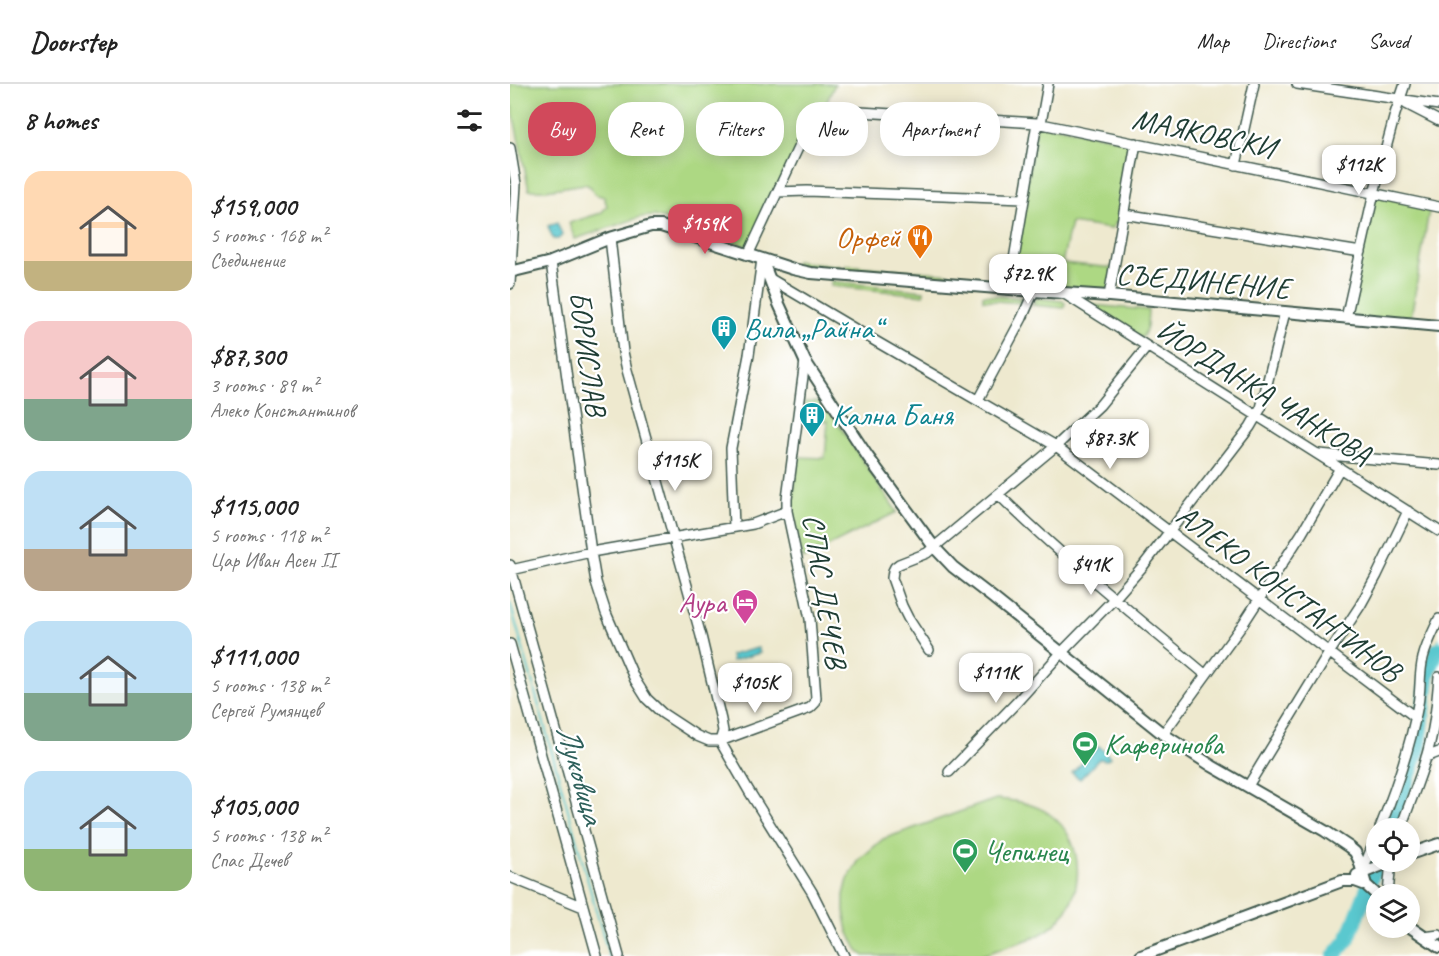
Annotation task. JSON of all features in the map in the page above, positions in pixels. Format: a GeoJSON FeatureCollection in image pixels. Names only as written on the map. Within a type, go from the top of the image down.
{"type":"FeatureCollection","features":[{"type":"Feature","properties":{"kind":"street"},"geometry":{"type":"LineString","coordinates":[[1009,289],[1024,199],[1048,84]]}},
{"type":"Feature","properties":{"kind":"street"},"geometry":{"type":"LineString","coordinates":[[1236,165],[1254,84]]}},
{"type":"Feature","properties":{"kind":"street"},"geometry":{"type":"LineString","coordinates":[[1298,84],[1334,86],[1399,100],[1439,105]]}},
{"type":"Feature","properties":{"kind":"street"},"geometry":{"type":"LineString","coordinates":[[1346,318],[1374,193],[1405,84]]}},
{"type":"Feature","properties":{"kind":"street"},"geometry":{"type":"LineString","coordinates":[[1399,100],[1439,121]]}},
{"type":"Feature","properties":{"kind":"street","name":"МАЯКОВСКИ"},"geometry":{"type":"LineString","coordinates":[[777,192],[811,120],[824,108],[1039,123],[1439,207]]}},
{"type":"Feature","properties":{"kind":"street"},"geometry":{"type":"LineString","coordinates":[[1109,296],[1136,142]]}},
{"type":"Feature","properties":{"kind":"street"},"geometry":{"type":"LineString","coordinates":[[510,148],[516,184],[510,284]]}},
{"type":"Feature","properties":{"kind":"street"},"geometry":{"type":"LineString","coordinates":[[748,255],[777,192],[807,191],[1024,199]]}},
{"type":"Feature","properties":{"kind":"street"},"geometry":{"type":"LineString","coordinates":[[1124,214],[1361,252]]}},
{"type":"Feature","properties":{"kind":"street","name":"СЪЕДИНЕНИЕ"},"geometry":{"type":"LineString","coordinates":[[511,272],[551,262],[610,238],[651,226],[661,226],[793,269],[831,275],[1109,296],[1439,326]]}},
{"type":"Feature","properties":{"kind":"street"},"geometry":{"type":"LineString","coordinates":[[610,238],[623,352],[701,636],[723,731],[720,741],[812,892],[844,956]]}},
{"type":"Feature","properties":{"kind":"street"},"geometry":{"type":"LineString","coordinates":[[734,527],[731,448],[749,355],[762,259]]}},
{"type":"Feature","properties":{"kind":"street"},"geometry":{"type":"LineString","coordinates":[[762,259],[805,361],[868,457],[934,547],[953,567],[1163,734],[1348,847],[1354,852],[1365,871]]}},
{"type":"Feature","properties":{"kind":"street","name":"БОРИСЛАВ"},"geometry":{"type":"LineString","coordinates":[[551,262],[591,552],[600,597],[635,680],[647,699],[662,713],[697,736],[709,741],[720,741]]}},
{"type":"Feature","properties":{"kind":"street","name":"АЛЕКО КОНСТАНТИНОВ"},"geometry":{"type":"LineString","coordinates":[[769,278],[1056,446],[1415,717]]}},
{"type":"Feature","properties":{"kind":"street"},"geometry":{"type":"LineString","coordinates":[[978,400],[1034,291]]}},
{"type":"Feature","properties":{"kind":"street","name":"ЙОРДАНКА ЧАНКОВА"},"geometry":{"type":"LineString","coordinates":[[1063,293],[1439,531]]}},
{"type":"Feature","properties":{"kind":"street"},"geometry":{"type":"LineString","coordinates":[[949,772],[1143,566],[1257,417],[1285,312]]}},
{"type":"Feature","properties":{"kind":"street"},"geometry":{"type":"LineString","coordinates":[[929,650],[905,612],[892,578],[893,572],[899,564],[927,553],[1056,446],[1100,405],[1147,347]]}},
{"type":"Feature","properties":{"kind":"street","name":"СПАС ДЕЧЕВ"},"geometry":{"type":"LineString","coordinates":[[720,741],[810,708],[815,704],[810,619],[787,511],[805,361]]}},
{"type":"Feature","properties":{"kind":"street"},"geometry":{"type":"LineString","coordinates":[[1317,453],[1439,465]]}},
{"type":"Feature","properties":{"kind":"street"},"geometry":{"type":"LineString","coordinates":[[1163,734],[1243,624],[1302,533],[1340,468]]}},
{"type":"Feature","properties":{"kind":"street"},"geometry":{"type":"LineString","coordinates":[[998,494],[1038,532],[1206,675]]}},
{"type":"Feature","properties":{"kind":"street"},"geometry":{"type":"LineString","coordinates":[[619,956],[511,567],[753,524],[787,511]]}},
{"type":"Feature","properties":{"kind":"street"},"geometry":{"type":"LineString","coordinates":[[1248,786],[1360,606],[1408,511]]}},
{"type":"Feature","properties":{"kind":"street"},"geometry":{"type":"LineString","coordinates":[[1384,818],[1415,717],[1423,657],[1439,619]]}},
{"type":"Feature","properties":{"kind":"street"},"geometry":{"type":"LineString","coordinates":[[510,644],[597,956]]}},
{"type":"Feature","properties":{"kind":"street"},"geometry":{"type":"LineString","coordinates":[[1405,818],[1426,757],[1435,719],[1439,677]]}},
{"type":"Feature","properties":{"kind":"street"},"geometry":{"type":"LineString","coordinates":[[1426,757],[1439,752]]}},
{"type":"Feature","properties":{"kind":"street"},"geometry":{"type":"LineString","coordinates":[[1420,851],[1439,844]]}},
{"type":"Feature","properties":{"kind":"street"},"geometry":{"type":"LineString","coordinates":[[1342,881],[1355,881],[1366,885],[1366,868]]}},
{"type":"Feature","properties":{"kind":"street"},"geometry":{"type":"LineString","coordinates":[[1141,956],[1365,871]]}},
{"type":"Feature","properties":{"kind":"street"},"geometry":{"type":"LineString","coordinates":[[510,877],[583,907]]}},
{"type":"Feature","properties":{"kind":"street"},"geometry":{"type":"LineString","coordinates":[[1420,934],[1439,947]]}},
{"type":"Feature","properties":{"kind":"street"},"geometry":{"type":"LineString","coordinates":[[1424,937],[1439,934]]}},
{"type":"Feature","properties":{"kind":"green space"},"geometry":{"type":"Polygon","coordinates":[[[510,84],[835,84],[827,102],[796,102],[796,155],[752,248],[655,216],[641,217],[575,239],[569,223],[601,213],[607,206],[604,197],[594,194],[591,187],[585,184],[546,190],[529,190],[510,98],[510,84]]]}},
{"type":"Feature","properties":{"kind":"green space"},"geometry":{"type":"Polygon","coordinates":[[[1037,123],[1136,143],[1124,214],[1111,229],[1071,223],[1062,263],[1114,268],[1109,296],[1009,289],[1037,123]]]}},
{"type":"Feature","properties":{"kind":"green space"},"geometry":{"type":"Polygon","coordinates":[[[1380,195],[1430,205],[1410,323],[1346,318],[1372,202],[1380,195]]]}},
{"type":"Feature","properties":{"kind":"green space"},"geometry":{"type":"Polygon","coordinates":[[[796,261],[840,266],[839,271],[807,269],[795,265],[796,261]]]}},
{"type":"Feature","properties":{"kind":"green space"},"geometry":{"type":"Polygon","coordinates":[[[846,265],[889,269],[889,273],[846,271],[846,265]]]}},
{"type":"Feature","properties":{"kind":"green space"},"geometry":{"type":"Polygon","coordinates":[[[893,269],[950,274],[949,279],[892,275],[893,269]]]}},
{"type":"Feature","properties":{"kind":"green space"},"geometry":{"type":"Polygon","coordinates":[[[831,281],[924,291],[924,295],[831,286],[831,281]]]}},
{"type":"Feature","properties":{"kind":"green space"},"geometry":{"type":"Polygon","coordinates":[[[983,295],[1022,298],[1021,303],[983,300],[983,295]]]}},
{"type":"Feature","properties":{"kind":"green space"},"geometry":{"type":"Polygon","coordinates":[[[1036,298],[1062,301],[1065,303],[1064,308],[1032,305],[1036,298]]]}},
{"type":"Feature","properties":{"kind":"green space"},"geometry":{"type":"Polygon","coordinates":[[[1091,305],[1148,310],[1147,327],[1143,337],[1139,337],[1090,308],[1091,305]]]}},
{"type":"Feature","properties":{"kind":"green space"},"geometry":{"type":"Polygon","coordinates":[[[805,402],[824,402],[897,512],[803,559],[792,511],[798,457],[825,458],[828,421],[801,418],[805,402]]]}},
{"type":"Feature","properties":{"kind":"green space","name":"Чепинец"},"geometry":{"type":"Polygon","coordinates":[[[996,799],[1023,803],[1048,813],[1062,826],[1071,841],[1076,859],[1077,877],[1074,894],[1066,911],[1055,925],[1039,935],[979,956],[864,956],[858,951],[848,931],[844,895],[848,879],[859,860],[883,839],[996,799]]]}},
{"type":"Feature","properties":{"kind":"water"},"geometry":{"type":"Polygon","coordinates":[[[557,223],[562,235],[558,239],[553,239],[548,226],[557,223]]]}},
{"type":"Feature","properties":{"kind":"water"},"geometry":{"type":"Polygon","coordinates":[[[758,648],[760,653],[732,661],[731,655],[758,648]]]}},
{"type":"Feature","properties":{"kind":"water","name":"Каферинова"},"geometry":{"type":"Polygon","coordinates":[[[1099,746],[1110,757],[1107,760],[1099,759],[1080,779],[1072,773],[1099,746]]]}},
{"type":"Feature","properties":{"kind":"waterway","name":"Луковица"},"geometry":{"type":"LineString","coordinates":[[510,603],[609,956]]}},
{"type":"Feature","properties":{"kind":"waterway"},"geometry":{"type":"LineString","coordinates":[[1437,650],[1439,639]]}},
{"type":"Feature","properties":{"kind":"waterway"},"geometry":{"type":"LineString","coordinates":[[1394,818],[1419,748],[1428,674],[1439,649]]}},
{"type":"Feature","properties":{"kind":"waterway"},"geometry":{"type":"LineString","coordinates":[[1334,956],[1348,939],[1374,872]]}},
{"type":"Feature","properties":{"kind":"place","name":"Орфей"},"geometry":{"type":"Point","coordinates":[920,260]}},
{"type":"Feature","properties":{"kind":"place","name":"Вила „Райна“"},"geometry":{"type":"Point","coordinates":[724,351]}},
{"type":"Feature","properties":{"kind":"place","name":"Кална Баня"},"geometry":{"type":"Point","coordinates":[812,438]}},
{"type":"Feature","properties":{"kind":"place","name":"Аура"},"geometry":{"type":"Point","coordinates":[745,625]}},
{"type":"Feature","properties":{"kind":"place","name":"Каферинова"},"geometry":{"type":"Point","coordinates":[1085,767]}},
{"type":"Feature","properties":{"kind":"place","name":"Чепинец"},"geometry":{"type":"Point","coordinates":[965,874]}}]}
